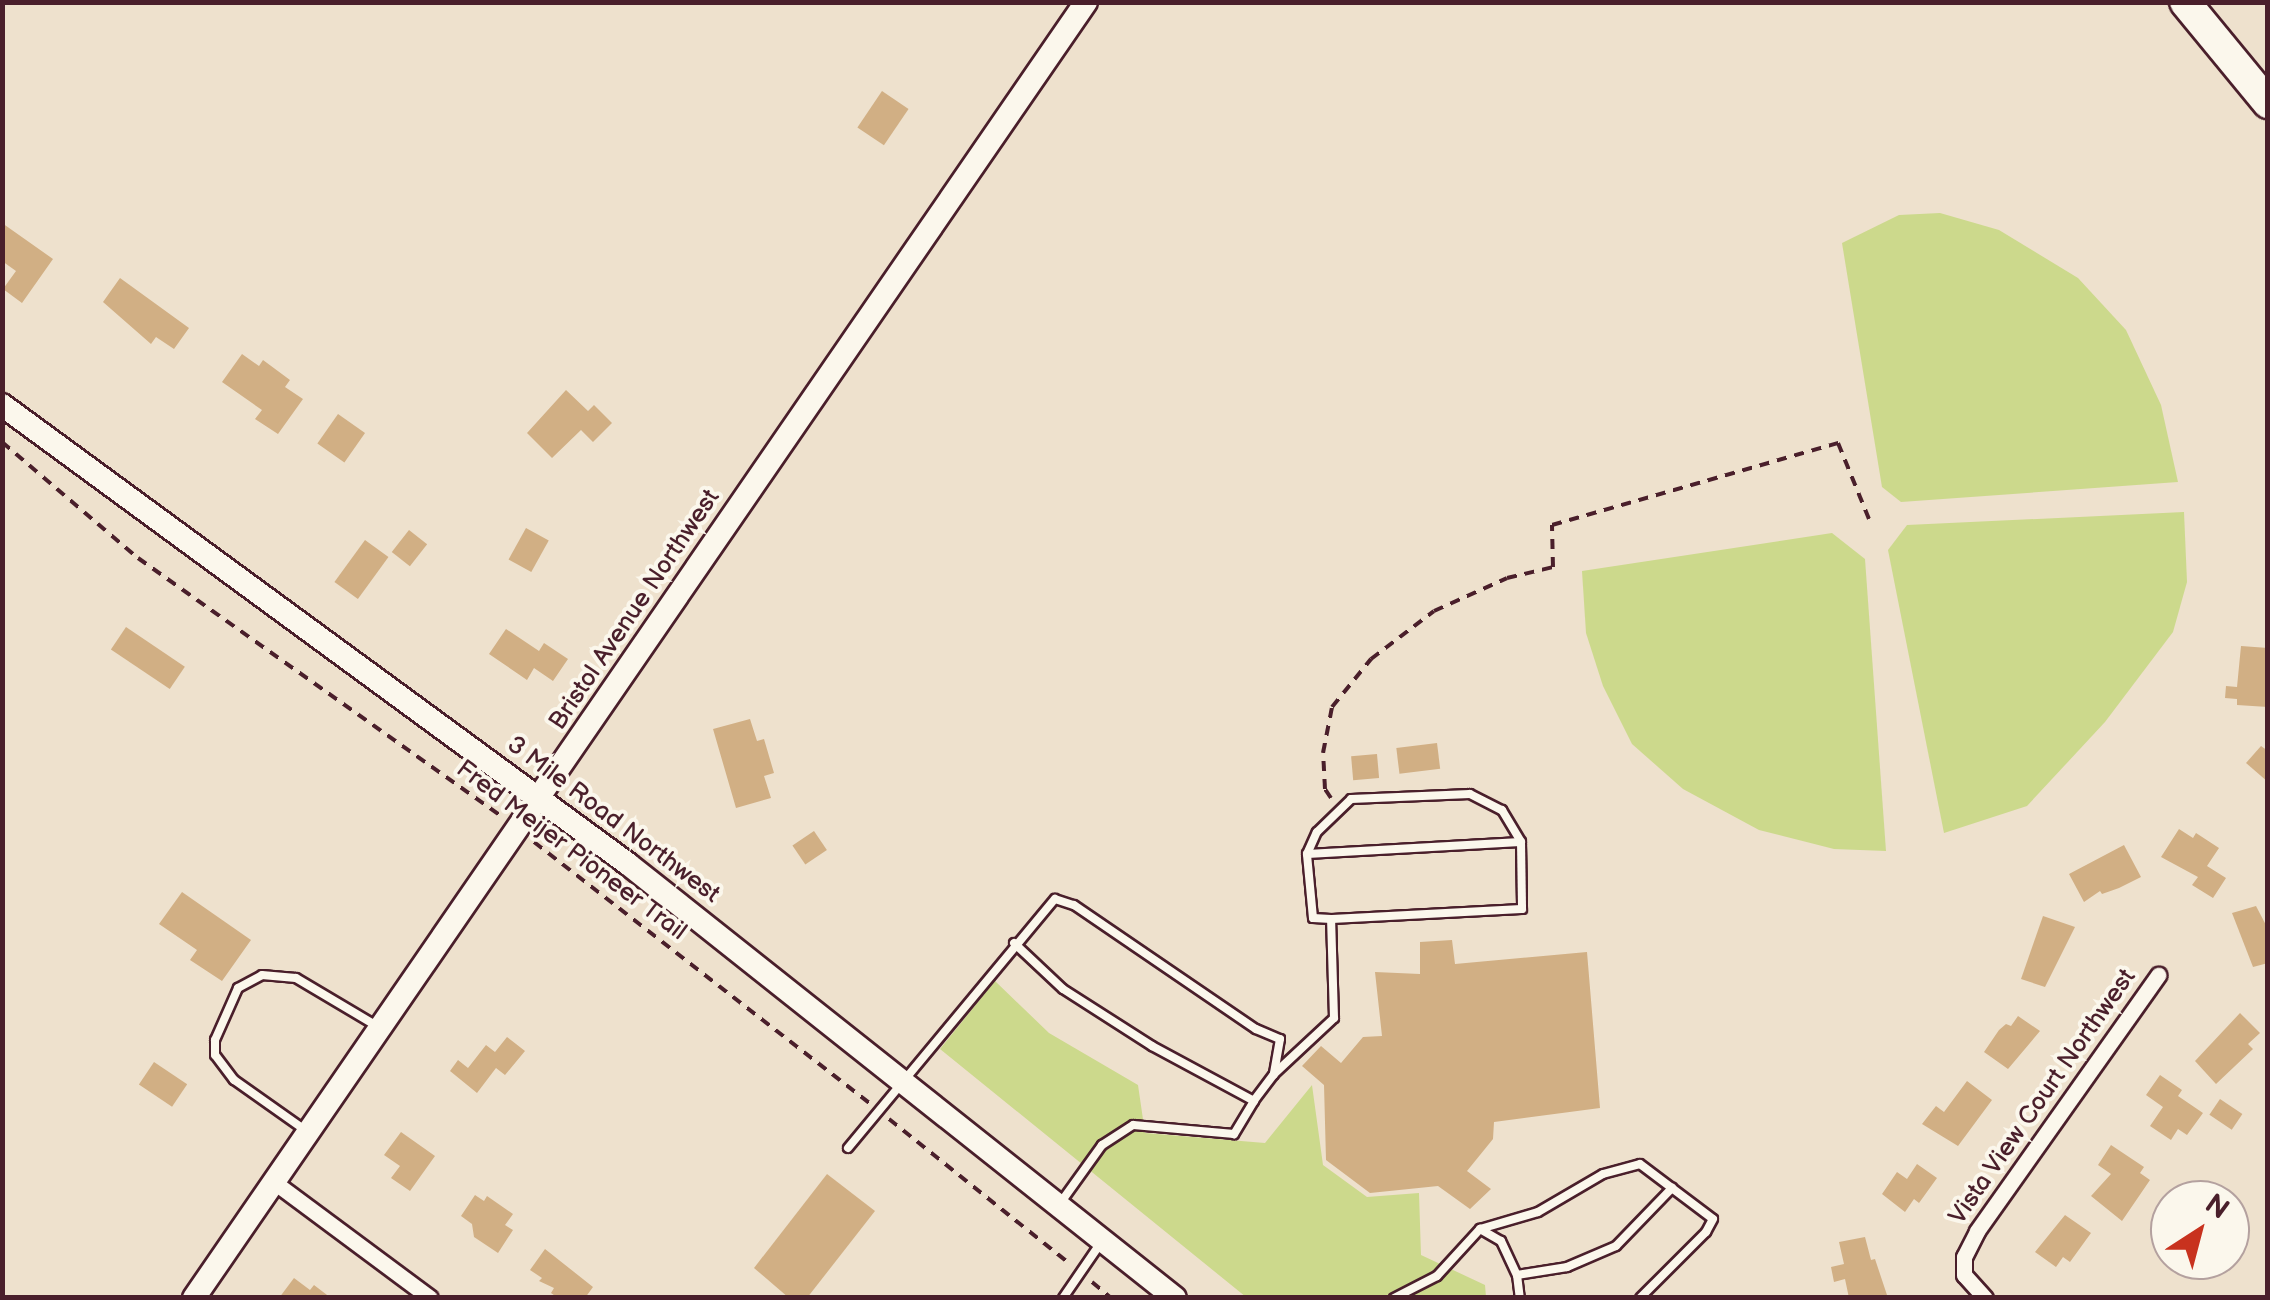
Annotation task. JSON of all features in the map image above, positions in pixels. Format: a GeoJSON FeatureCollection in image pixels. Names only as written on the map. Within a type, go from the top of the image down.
{"type":"FeatureCollection","features":[{"type":"Feature","properties":{"kind":"highway"},"geometry":{"type":"LineString","coordinates":[[2185,2],[2268,104]]}},
{"type":"Feature","properties":{"kind":"street","name":"Bristol Avenue Northwest"},"geometry":{"type":"LineString","coordinates":[[194,1298],[1086,2]]}},
{"type":"Feature","properties":{"kind":"street","name":"3 Mile Road Northwest"},"geometry":{"type":"LineString","coordinates":[[2,405],[740,950],[1175,1298]]}},
{"type":"Feature","properties":{"kind":"street","name":"Vista View Court Northwest"},"geometry":{"type":"LineString","coordinates":[[1985,1298],[1964,1275],[1964,1257],[1977,1231],[2158,975]]}},
{"type":"Feature","properties":{"kind":"street"},"geometry":{"type":"LineString","coordinates":[[274,1182],[430,1298]]}},
{"type":"Feature","properties":{"kind":"lane"},"geometry":{"type":"LineString","coordinates":[[1470,794],[1502,810],[1521,842],[1522,910],[1313,918],[1306,854],[1317,832],[1338,811],[1350,798],[1470,794]]}},
{"type":"Feature","properties":{"kind":"lane"},"geometry":{"type":"LineString","coordinates":[[1306,854],[1521,842]]}},
{"type":"Feature","properties":{"kind":"lane"},"geometry":{"type":"LineString","coordinates":[[848,1148],[1054,899],[1074,904],[1256,1029],[1280,1039],[1274,1074]]}},
{"type":"Feature","properties":{"kind":"lane"},"geometry":{"type":"LineString","coordinates":[[1060,1204],[1102,1145],[1134,1125],[1234,1134],[1274,1074],[1334,1018],[1331,919]]}},
{"type":"Feature","properties":{"kind":"lane"},"geometry":{"type":"LineString","coordinates":[[1014,944],[1078,999],[1152,1046],[1254,1100]]}},
{"type":"Feature","properties":{"kind":"lane"},"geometry":{"type":"LineString","coordinates":[[309,1132],[234,1080],[215,1054],[214,1040],[238,988],[262,975],[296,978],[380,1028]]}},
{"type":"Feature","properties":{"kind":"lane"},"geometry":{"type":"LineString","coordinates":[[1394,1298],[1437,1276],[1480,1229],[1538,1212],[1604,1174],[1640,1164],[1713,1219],[1706,1232],[1640,1298]]}},
{"type":"Feature","properties":{"kind":"lane"},"geometry":{"type":"LineString","coordinates":[[1517,1275],[1567,1268],[1616,1246],[1672,1188]]}},
{"type":"Feature","properties":{"kind":"lane"},"geometry":{"type":"LineString","coordinates":[[1480,1229],[1501,1241],[1517,1275],[1520,1298]]}},
{"type":"Feature","properties":{"kind":"lane"},"geometry":{"type":"LineString","coordinates":[[1063,1298],[1103,1240]]}},
{"type":"Feature","properties":{"kind":"path","name":"Fred Meijer Pioneer Trail"},"geometry":{"type":"LineString","coordinates":[[2,442],[138,558],[518,830],[879,1111],[1111,1298]]}},
{"type":"Feature","properties":{"kind":"path"},"geometry":{"type":"LineString","coordinates":[[1338,811],[1326,788],[1324,753],[1332,706],[1371,659],[1434,611],[1507,578],[1554,567],[1552,525],[1838,443],[1869,519]]}},
{"type":"Feature","properties":{"kind":"green space"},"geometry":{"type":"Polygon","coordinates":[[[1940,213],[1999,230],[2078,278],[2126,330],[2161,405],[2178,482],[1901,502],[1882,487],[1842,243],[1899,215],[1940,213]]]}},
{"type":"Feature","properties":{"kind":"green space"},"geometry":{"type":"Polygon","coordinates":[[[2184,512],[2187,582],[2173,632],[2105,722],[2027,806],[1944,833],[1888,550],[1907,525],[2184,512]]]}},
{"type":"Feature","properties":{"kind":"green space"},"geometry":{"type":"Polygon","coordinates":[[[1832,533],[1865,559],[1886,851],[1834,849],[1759,830],[1683,789],[1632,744],[1603,686],[1586,633],[1582,571],[1832,533]]]}},
{"type":"Feature","properties":{"kind":"green space"},"geometry":{"type":"Polygon","coordinates":[[[995,981],[1049,1033],[1138,1085],[1145,1133],[1265,1143],[1312,1085],[1323,1165],[1367,1197],[1419,1193],[1421,1255],[1485,1285],[1486,1297],[1246,1297],[940,1049],[995,981]]]}},
{"type":"Feature","properties":{"kind":"building"},"geometry":{"type":"Polygon","coordinates":[[[882,91],[909,109],[884,145],[857,127],[882,91]]]}},
{"type":"Feature","properties":{"kind":"building"},"geometry":{"type":"Polygon","coordinates":[[[2,223],[53,259],[22,303],[3,289],[16,271],[2,261],[2,223]]]}},
{"type":"Feature","properties":{"kind":"building"},"geometry":{"type":"Polygon","coordinates":[[[120,278],[189,328],[174,349],[156,337],[151,344],[103,302],[120,278]]]}},
{"type":"Feature","properties":{"kind":"building"},"geometry":{"type":"Polygon","coordinates":[[[242,354],[259,366],[263,360],[290,380],[285,387],[303,399],[278,434],[255,419],[262,410],[222,382],[242,354]]]}},
{"type":"Feature","properties":{"kind":"building"},"geometry":{"type":"Polygon","coordinates":[[[566,390],[588,411],[594,405],[612,423],[593,442],[581,430],[552,458],[527,433],[566,390]]]}},
{"type":"Feature","properties":{"kind":"building"},"geometry":{"type":"Polygon","coordinates":[[[338,414],[365,433],[344,462],[317,443],[338,414]]]}},
{"type":"Feature","properties":{"kind":"building"},"geometry":{"type":"Polygon","coordinates":[[[526,528],[549,541],[531,572],[509,559],[526,528]]]}},
{"type":"Feature","properties":{"kind":"building"},"geometry":{"type":"Polygon","coordinates":[[[409,530],[427,544],[410,566],[392,552],[409,530]]]}},
{"type":"Feature","properties":{"kind":"building"},"geometry":{"type":"Polygon","coordinates":[[[365,540],[388,557],[358,599],[334,582],[365,540]]]}},
{"type":"Feature","properties":{"kind":"building"},"geometry":{"type":"Polygon","coordinates":[[[126,627],[185,667],[170,689],[111,649],[126,627]]]}},
{"type":"Feature","properties":{"kind":"building"},"geometry":{"type":"Polygon","coordinates":[[[506,629],[539,651],[544,643],[568,659],[553,681],[534,668],[527,680],[489,654],[506,629]]]}},
{"type":"Feature","properties":{"kind":"building"},"geometry":{"type":"Polygon","coordinates":[[[2241,646],[2268,648],[2268,707],[2237,705],[2237,699],[2225,698],[2226,686],[2237,687],[2241,646]]]}},
{"type":"Feature","properties":{"kind":"building"},"geometry":{"type":"Polygon","coordinates":[[[750,719],[757,741],[764,739],[774,773],[764,776],[771,798],[736,808],[713,729],[750,719]]]}},
{"type":"Feature","properties":{"kind":"building"},"geometry":{"type":"Polygon","coordinates":[[[1437,743],[1440,769],[1399,774],[1396,748],[1437,743]]]}},
{"type":"Feature","properties":{"kind":"building"},"geometry":{"type":"Polygon","coordinates":[[[2261,746],[2268,751],[2268,782],[2246,763],[2261,746]]]}},
{"type":"Feature","properties":{"kind":"building"},"geometry":{"type":"Polygon","coordinates":[[[1377,754],[1379,778],[1353,780],[1351,756],[1377,754]]]}},
{"type":"Feature","properties":{"kind":"building"},"geometry":{"type":"Polygon","coordinates":[[[2179,829],[2193,838],[2196,833],[2219,848],[2207,866],[2226,878],[2213,898],[2192,885],[2198,877],[2161,857],[2179,829]]]}},
{"type":"Feature","properties":{"kind":"building"},"geometry":{"type":"Polygon","coordinates":[[[814,831],[827,850],[805,865],[792,846],[814,831]]]}},
{"type":"Feature","properties":{"kind":"building"},"geometry":{"type":"Polygon","coordinates":[[[2124,845],[2141,877],[2102,894],[2100,891],[2084,902],[2069,874],[2124,845]]]}},
{"type":"Feature","properties":{"kind":"building"},"geometry":{"type":"Polygon","coordinates":[[[182,892],[251,940],[222,981],[190,960],[197,950],[159,924],[182,892]]]}},
{"type":"Feature","properties":{"kind":"building"},"geometry":{"type":"Polygon","coordinates":[[[2256,906],[2268,929],[2268,963],[2253,967],[2232,913],[2256,906]]]}},
{"type":"Feature","properties":{"kind":"building"},"geometry":{"type":"Polygon","coordinates":[[[2043,916],[2075,927],[2045,987],[2021,979],[2043,916]]]}},
{"type":"Feature","properties":{"kind":"building"},"geometry":{"type":"Polygon","coordinates":[[[1452,940],[1455,964],[1587,952],[1600,1108],[1494,1122],[1493,1139],[1467,1171],[1491,1189],[1470,1209],[1438,1186],[1370,1193],[1326,1160],[1324,1085],[1302,1066],[1321,1046],[1341,1063],[1363,1037],[1382,1036],[1375,972],[1420,974],[1420,942],[1452,940]]]}},
{"type":"Feature","properties":{"kind":"building"},"geometry":{"type":"Polygon","coordinates":[[[2240,1013],[2260,1033],[2248,1044],[2253,1049],[2216,1084],[2195,1061],[2240,1013]]]}},
{"type":"Feature","properties":{"kind":"building"},"geometry":{"type":"Polygon","coordinates":[[[2018,1016],[2040,1031],[2008,1069],[1984,1052],[1999,1030],[2006,1024],[2011,1026],[2018,1016]]]}},
{"type":"Feature","properties":{"kind":"building"},"geometry":{"type":"Polygon","coordinates":[[[507,1037],[525,1051],[505,1075],[496,1068],[477,1093],[450,1071],[458,1060],[468,1068],[486,1045],[495,1052],[507,1037]]]}},
{"type":"Feature","properties":{"kind":"building"},"geometry":{"type":"Polygon","coordinates":[[[154,1062],[187,1084],[172,1107],[139,1084],[154,1062]]]}},
{"type":"Feature","properties":{"kind":"building"},"geometry":{"type":"Polygon","coordinates":[[[2160,1075],[2182,1090],[2178,1096],[2203,1113],[2187,1135],[2178,1129],[2171,1140],[2150,1126],[2163,1107],[2146,1095],[2160,1075]]]}},
{"type":"Feature","properties":{"kind":"building"},"geometry":{"type":"Polygon","coordinates":[[[1967,1081],[1992,1100],[1958,1146],[1922,1124],[1936,1106],[1944,1112],[1967,1081]]]}},
{"type":"Feature","properties":{"kind":"building"},"geometry":{"type":"Polygon","coordinates":[[[2220,1099],[2242,1114],[2232,1130],[2209,1115],[2220,1099]]]}},
{"type":"Feature","properties":{"kind":"building"},"geometry":{"type":"Polygon","coordinates":[[[401,1132],[435,1156],[410,1191],[391,1178],[400,1166],[384,1155],[401,1132]]]}},
{"type":"Feature","properties":{"kind":"building"},"geometry":{"type":"Polygon","coordinates":[[[2111,1145],[2144,1167],[2140,1173],[2150,1180],[2122,1221],[2091,1196],[2111,1174],[2098,1165],[2111,1145]]]}},
{"type":"Feature","properties":{"kind":"building"},"geometry":{"type":"Polygon","coordinates":[[[1917,1164],[1937,1178],[1919,1203],[1914,1199],[1905,1212],[1882,1194],[1897,1172],[1907,1179],[1917,1164]]]}},
{"type":"Feature","properties":{"kind":"building"},"geometry":{"type":"Polygon","coordinates":[[[827,1174],[875,1211],[807,1298],[789,1298],[754,1268],[827,1174]]]}},
{"type":"Feature","properties":{"kind":"building"},"geometry":{"type":"Polygon","coordinates":[[[475,1195],[484,1201],[487,1196],[513,1214],[505,1225],[513,1230],[498,1253],[474,1237],[472,1224],[461,1216],[475,1195]]]}},
{"type":"Feature","properties":{"kind":"building"},"geometry":{"type":"Polygon","coordinates":[[[2065,1215],[2091,1233],[2070,1262],[2063,1257],[2056,1267],[2035,1252],[2065,1215]]]}},
{"type":"Feature","properties":{"kind":"building"},"geometry":{"type":"Polygon","coordinates":[[[1865,1237],[1888,1298],[1849,1298],[1845,1279],[1834,1282],[1831,1267],[1844,1264],[1839,1242],[1865,1237]]]}},
{"type":"Feature","properties":{"kind":"building"},"geometry":{"type":"Polygon","coordinates":[[[545,1249],[593,1287],[585,1298],[558,1298],[551,1293],[554,1288],[539,1281],[542,1278],[530,1270],[545,1249]]]}},
{"type":"Feature","properties":{"kind":"building"},"geometry":{"type":"Polygon","coordinates":[[[294,1278],[310,1290],[314,1285],[331,1298],[279,1298],[294,1278]]]}}]}
